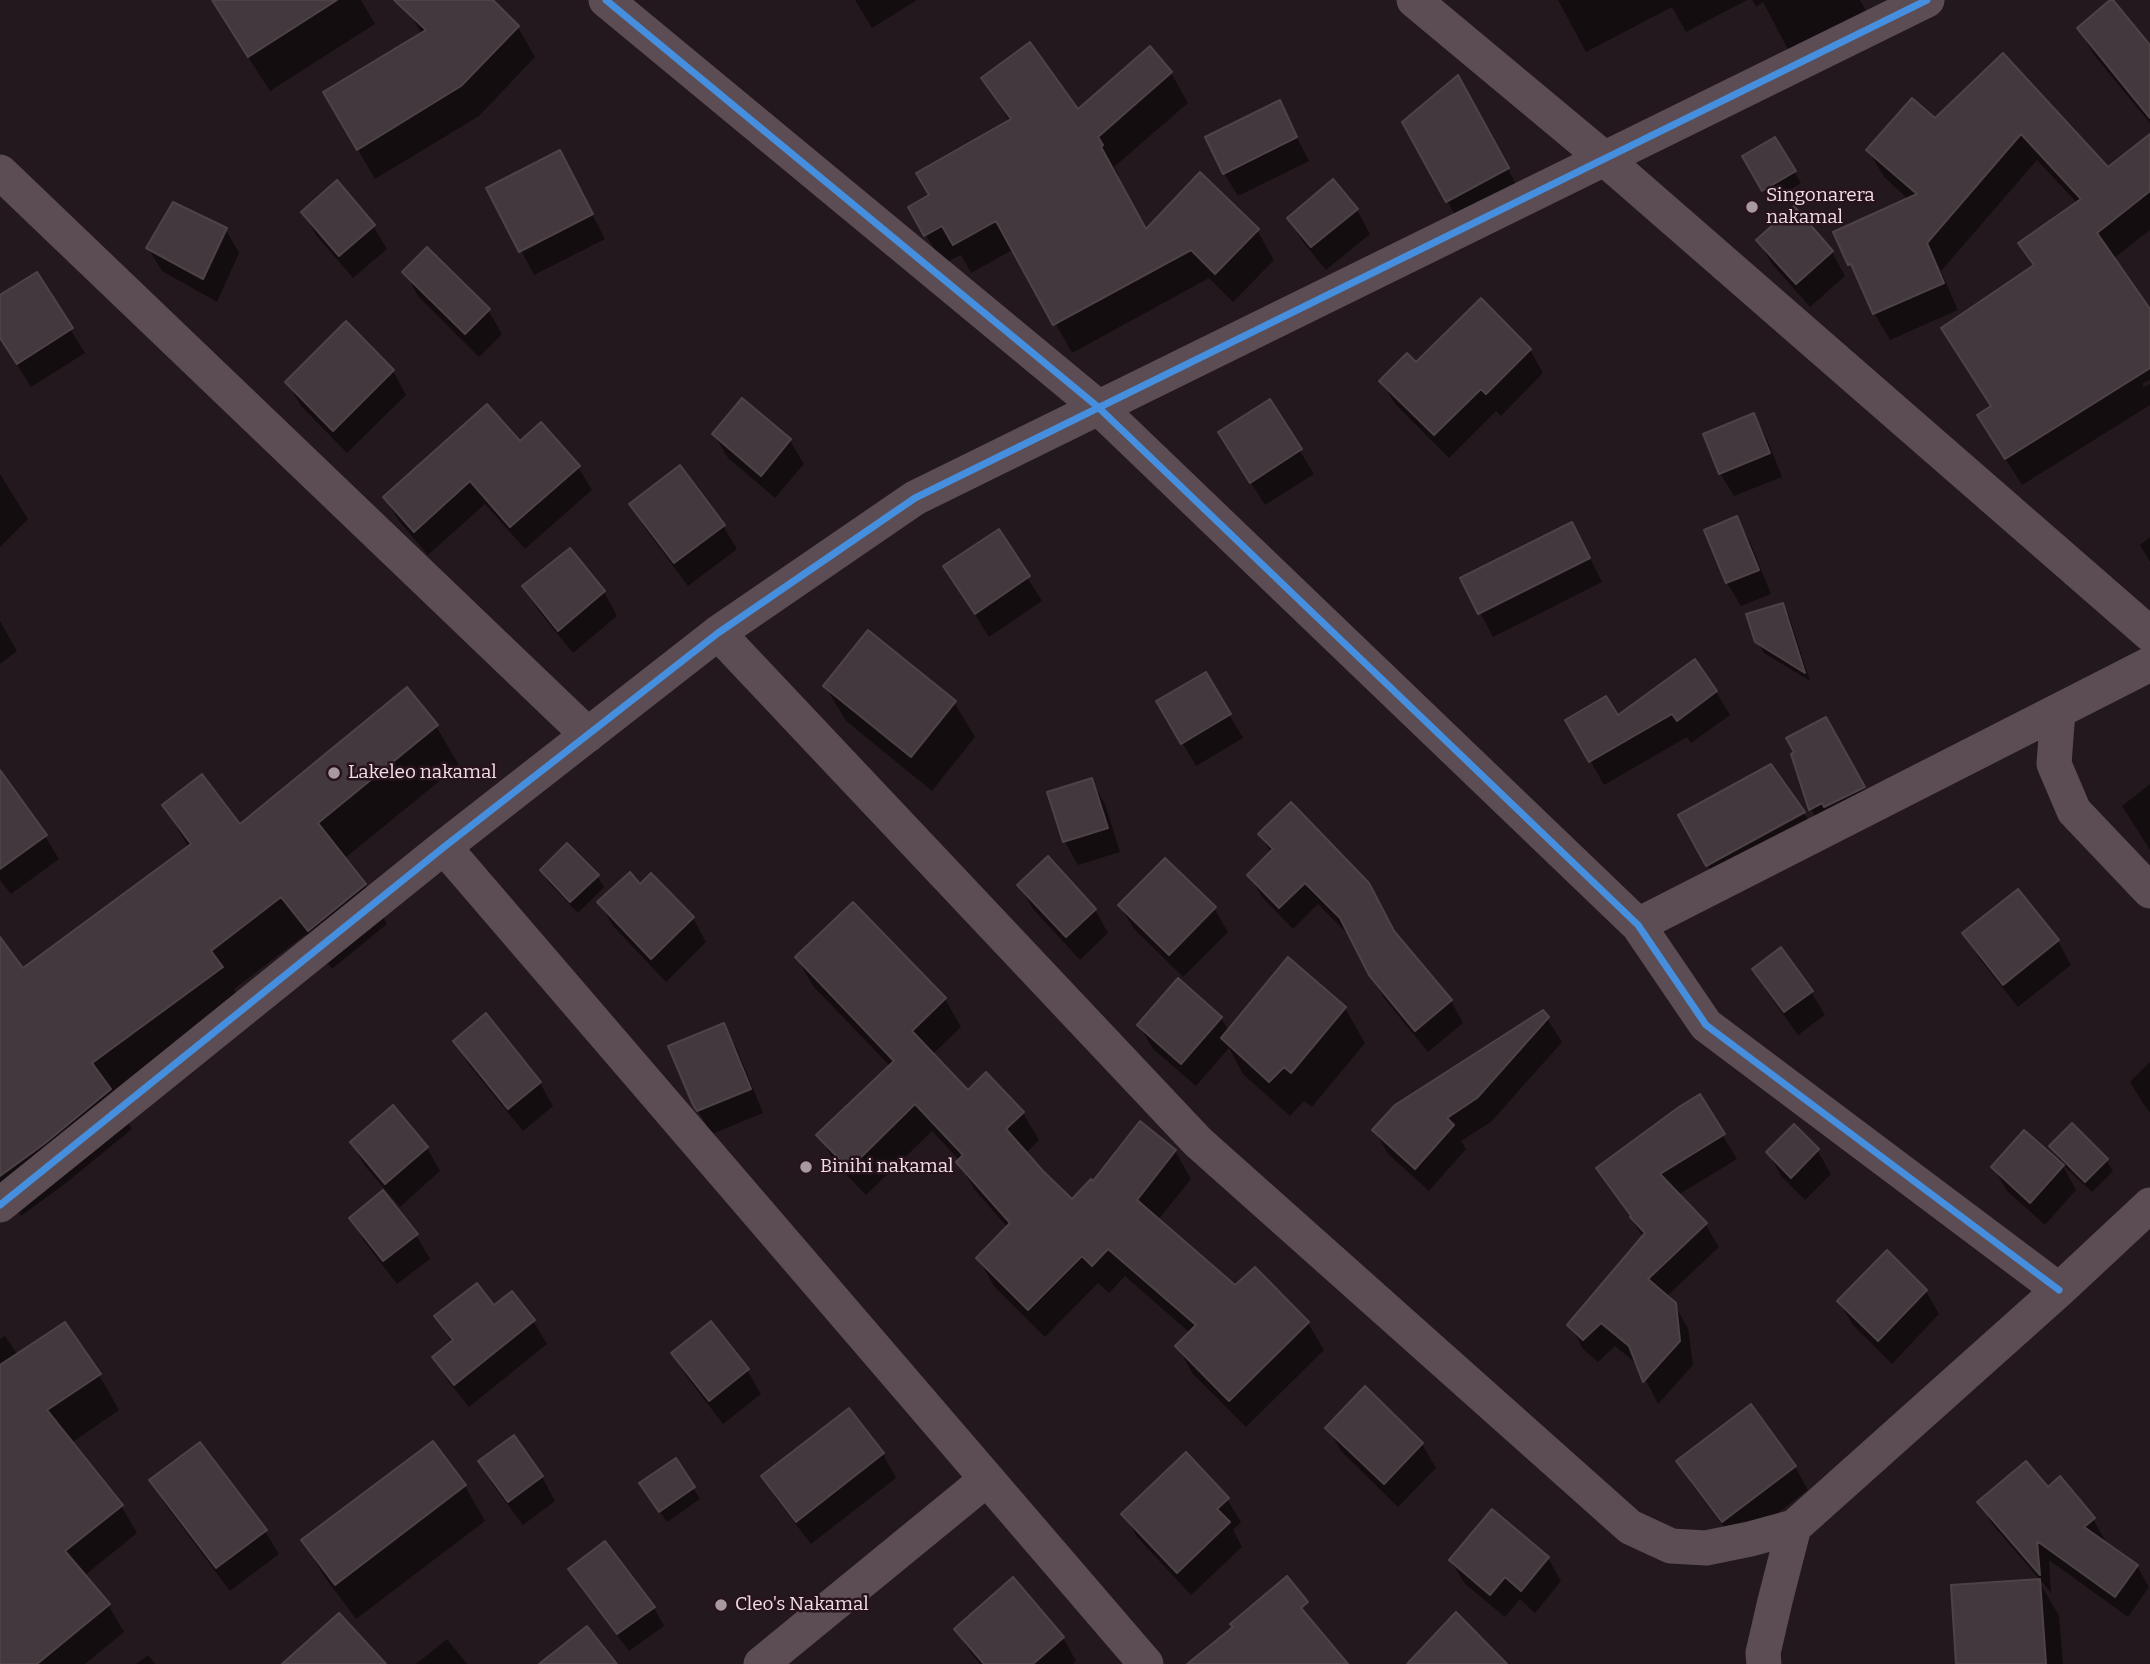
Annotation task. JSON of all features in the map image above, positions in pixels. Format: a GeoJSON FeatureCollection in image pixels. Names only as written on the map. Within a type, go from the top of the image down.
{"type":"FeatureCollection","features":[{"type":"Feature","properties":{"kind":"street"},"geometry":{"type":"LineString","coordinates":[[606,0],[1098,407],[1639,925],[1706,1025],[2059,1290]]}},
{"type":"Feature","properties":{"kind":"street"},"geometry":{"type":"LineString","coordinates":[[1415,0],[1606,160],[2150,634]]}},
{"type":"Feature","properties":{"kind":"street"},"geometry":{"type":"LineString","coordinates":[[0,1205],[444,847],[718,633],[915,498],[1927,0]]}},
{"type":"Feature","properties":{"kind":"street"},"geometry":{"type":"LineString","coordinates":[[0,172],[588,735]]}},
{"type":"Feature","properties":{"kind":"street"},"geometry":{"type":"LineString","coordinates":[[718,633],[1198,1142],[1630,1527],[1671,1546],[1706,1548],[1794,1527],[2150,1205]]}},
{"type":"Feature","properties":{"kind":"street"},"geometry":{"type":"LineString","coordinates":[[1639,925],[2150,664]]}},
{"type":"Feature","properties":{"kind":"street"},"geometry":{"type":"LineString","coordinates":[[2057,710],[2054,764],[2074,811],[2150,891]]}},
{"type":"Feature","properties":{"kind":"street"},"geometry":{"type":"LineString","coordinates":[[444,847],[1146,1664]]}},
{"type":"Feature","properties":{"kind":"street"},"geometry":{"type":"LineString","coordinates":[[761,1664],[987,1479]]}},
{"type":"Feature","properties":{"kind":"street"},"geometry":{"type":"LineString","coordinates":[[1764,1664],[1763,1653],[1794,1527]]}},
{"type":"Feature","properties":{"kind":"building"},"geometry":{"type":"Polygon","coordinates":[[[212,0],[337,0],[248,57],[212,0]]]}},
{"type":"Feature","properties":{"kind":"building"},"geometry":{"type":"Polygon","coordinates":[[[394,0],[493,0],[519,26],[461,86],[357,150],[323,92],[426,30],[394,0]]]}},
{"type":"Feature","properties":{"kind":"building"},"geometry":{"type":"Polygon","coordinates":[[[2113,0],[2150,45],[2150,118],[2077,28],[2113,0]]]}},
{"type":"Feature","properties":{"kind":"building"},"geometry":{"type":"Polygon","coordinates":[[[1030,42],[1078,109],[1150,46],[1172,72],[1098,137],[1146,229],[1200,172],[1259,229],[1215,274],[1191,250],[1053,325],[996,221],[953,245],[942,226],[924,236],[908,207],[929,195],[916,173],[1011,119],[981,78],[1030,42]]]}},
{"type":"Feature","properties":{"kind":"building"},"geometry":{"type":"Polygon","coordinates":[[[2003,53],[2108,167],[2150,134],[2150,191],[2097,233],[2150,309],[2150,368],[2005,459],[1977,415],[1991,406],[1941,328],[2034,265],[2018,243],[2081,199],[2021,134],[1927,243],[1944,283],[1873,314],[1851,264],[1848,265],[1833,232],[1917,194],[1866,150],[1912,98],[1935,118],[2003,53]]]}},
{"type":"Feature","properties":{"kind":"building"},"geometry":{"type":"Polygon","coordinates":[[[1458,75],[1509,168],[1446,202],[1402,122],[1458,75]]]}},
{"type":"Feature","properties":{"kind":"building"},"geometry":{"type":"Polygon","coordinates":[[[1280,100],[1297,137],[1223,174],[1205,137],[1280,100]]]}},
{"type":"Feature","properties":{"kind":"building"},"geometry":{"type":"Polygon","coordinates":[[[1775,137],[1796,171],[1762,191],[1742,156],[1775,137]]]}},
{"type":"Feature","properties":{"kind":"building"},"geometry":{"type":"Polygon","coordinates":[[[560,150],[593,214],[519,252],[486,188],[560,150]]]}},
{"type":"Feature","properties":{"kind":"building"},"geometry":{"type":"Polygon","coordinates":[[[1333,179],[1358,209],[1311,247],[1287,218],[1333,179]]]}},
{"type":"Feature","properties":{"kind":"building"},"geometry":{"type":"Polygon","coordinates":[[[337,180],[375,225],[339,256],[301,212],[337,180]]]}},
{"type":"Feature","properties":{"kind":"building"},"geometry":{"type":"Polygon","coordinates":[[[173,202],[227,228],[203,279],[146,248],[173,202]]]}},
{"type":"Feature","properties":{"kind":"building"},"geometry":{"type":"Polygon","coordinates":[[[1794,206],[1833,251],[1796,284],[1756,240],[1794,206]]]}},
{"type":"Feature","properties":{"kind":"building"},"geometry":{"type":"Polygon","coordinates":[[[427,247],[490,309],[465,334],[402,272],[427,247]]]}},
{"type":"Feature","properties":{"kind":"building"},"geometry":{"type":"Polygon","coordinates":[[[37,272],[73,328],[17,364],[0,338],[0,295],[37,272]]]}},
{"type":"Feature","properties":{"kind":"building"},"geometry":{"type":"Polygon","coordinates":[[[1481,298],[1531,349],[1486,394],[1481,389],[1434,435],[1379,381],[1407,353],[1416,362],[1481,298]]]}},
{"type":"Feature","properties":{"kind":"building"},"geometry":{"type":"Polygon","coordinates":[[[346,321],[394,370],[333,431],[285,382],[346,321]]]}},
{"type":"Feature","properties":{"kind":"building"},"geometry":{"type":"Polygon","coordinates":[[[742,398],[791,439],[761,476],[712,434],[742,398]]]}},
{"type":"Feature","properties":{"kind":"building"},"geometry":{"type":"Polygon","coordinates":[[[1270,399],[1302,449],[1250,483],[1218,432],[1270,399]]]}},
{"type":"Feature","properties":{"kind":"building"},"geometry":{"type":"Polygon","coordinates":[[[487,404],[520,441],[541,422],[580,466],[510,527],[470,481],[414,532],[383,497],[487,404]]]}},
{"type":"Feature","properties":{"kind":"building"},"geometry":{"type":"Polygon","coordinates":[[[1754,413],[1770,453],[1719,474],[1703,434],[1754,413]]]}},
{"type":"Feature","properties":{"kind":"building"},"geometry":{"type":"Polygon","coordinates":[[[680,465],[725,525],[674,563],[629,504],[680,465]]]}},
{"type":"Feature","properties":{"kind":"building"},"geometry":{"type":"Polygon","coordinates":[[[1737,516],[1759,570],[1726,583],[1704,530],[1737,516]]]}},
{"type":"Feature","properties":{"kind":"building"},"geometry":{"type":"Polygon","coordinates":[[[1572,522],[1590,558],[1478,614],[1460,578],[1572,522]]]}},
{"type":"Feature","properties":{"kind":"building"},"geometry":{"type":"Polygon","coordinates":[[[999,529],[1030,576],[975,614],[943,566],[999,529]]]}},
{"type":"Feature","properties":{"kind":"building"},"geometry":{"type":"Polygon","coordinates":[[[570,548],[605,591],[558,631],[522,586],[570,548]]]}},
{"type":"Feature","properties":{"kind":"building"},"geometry":{"type":"Polygon","coordinates":[[[1783,603],[1805,673],[1755,642],[1746,614],[1783,603]]]}},
{"type":"Feature","properties":{"kind":"building"},"geometry":{"type":"Polygon","coordinates":[[[868,630],[956,701],[911,757],[823,686],[868,630]]]}},
{"type":"Feature","properties":{"kind":"building"},"geometry":{"type":"Polygon","coordinates":[[[1695,659],[1717,691],[1677,721],[1672,714],[1589,762],[1565,720],[1606,696],[1618,715],[1695,659]]]}},
{"type":"Feature","properties":{"kind":"building"},"geometry":{"type":"Polygon","coordinates":[[[1206,672],[1231,714],[1181,744],[1156,701],[1206,672]]]}},
{"type":"Feature","properties":{"kind":"building"},"geometry":{"type":"Polygon","coordinates":[[[407,687],[438,725],[318,823],[366,884],[308,931],[281,897],[211,951],[223,967],[92,1063],[111,1089],[0,1176],[0,937],[23,968],[191,844],[162,805],[202,774],[240,824],[407,687]]]}},
{"type":"Feature","properties":{"kind":"building"},"geometry":{"type":"Polygon","coordinates":[[[1826,717],[1865,787],[1824,807],[1822,803],[1809,810],[1791,754],[1794,752],[1786,738],[1826,717]]]}},
{"type":"Feature","properties":{"kind":"building"},"geometry":{"type":"Polygon","coordinates":[[[1771,764],[1805,812],[1706,866],[1678,815],[1771,764]]]}},
{"type":"Feature","properties":{"kind":"building"},"geometry":{"type":"Polygon","coordinates":[[[0,770],[47,835],[0,869],[0,770]]]}},
{"type":"Feature","properties":{"kind":"building"},"geometry":{"type":"Polygon","coordinates":[[[1092,778],[1108,828],[1063,842],[1047,792],[1092,778]]]}},
{"type":"Feature","properties":{"kind":"building"},"geometry":{"type":"Polygon","coordinates":[[[1291,802],[1369,883],[1394,931],[1452,1000],[1415,1031],[1369,975],[1340,918],[1305,883],[1279,908],[1247,875],[1273,849],[1258,834],[1291,802]]]}},
{"type":"Feature","properties":{"kind":"building"},"geometry":{"type":"Polygon","coordinates":[[[567,843],[599,875],[570,902],[540,870],[567,843]]]}},
{"type":"Feature","properties":{"kind":"building"},"geometry":{"type":"Polygon","coordinates":[[[1048,856],[1096,909],[1066,937],[1017,885],[1048,856]]]}},
{"type":"Feature","properties":{"kind":"building"},"geometry":{"type":"Polygon","coordinates":[[[1165,858],[1216,907],[1169,955],[1118,905],[1165,858]]]}},
{"type":"Feature","properties":{"kind":"building"},"geometry":{"type":"Polygon","coordinates":[[[630,872],[640,884],[651,873],[694,917],[651,959],[597,902],[630,872]]]}},
{"type":"Feature","properties":{"kind":"building"},"geometry":{"type":"Polygon","coordinates":[[[2018,889],[2059,940],[2003,985],[1962,933],[2018,889]]]}},
{"type":"Feature","properties":{"kind":"building"},"geometry":{"type":"Polygon","coordinates":[[[853,902],[946,998],[912,1031],[968,1090],[986,1072],[1024,1112],[1006,1129],[1072,1199],[1091,1179],[1093,1181],[1140,1121],[1176,1150],[1137,1200],[1235,1285],[1255,1267],[1309,1322],[1229,1401],[1175,1346],[1196,1325],[1108,1249],[1092,1266],[1082,1256],[1028,1310],[976,1258],[1010,1223],[956,1162],[963,1155],[915,1104],[849,1169],[816,1135],[894,1061],[795,957],[853,902]]]}},
{"type":"Feature","properties":{"kind":"building"},"geometry":{"type":"Polygon","coordinates":[[[1781,947],[1813,991],[1784,1012],[1752,969],[1781,947]]]}},
{"type":"Feature","properties":{"kind":"building"},"geometry":{"type":"Polygon","coordinates":[[[1288,957],[1346,1007],[1291,1073],[1284,1067],[1269,1082],[1221,1038],[1288,957]]]}},
{"type":"Feature","properties":{"kind":"building"},"geometry":{"type":"Polygon","coordinates":[[[1178,978],[1222,1017],[1181,1064],[1137,1025],[1178,978]]]}},
{"type":"Feature","properties":{"kind":"building"},"geometry":{"type":"Polygon","coordinates":[[[1543,1010],[1549,1017],[1477,1098],[1447,1118],[1454,1125],[1415,1169],[1372,1130],[1395,1105],[1543,1010]]]}},
{"type":"Feature","properties":{"kind":"building"},"geometry":{"type":"Polygon","coordinates":[[[486,1013],[541,1082],[508,1109],[453,1041],[486,1013]]]}},
{"type":"Feature","properties":{"kind":"building"},"geometry":{"type":"Polygon","coordinates":[[[724,1023],[751,1089],[697,1111],[668,1046],[724,1023]]]}},
{"type":"Feature","properties":{"kind":"building"},"geometry":{"type":"Polygon","coordinates":[[[1700,1094],[1725,1134],[1660,1174],[1707,1223],[1648,1279],[1676,1303],[1680,1341],[1643,1382],[1629,1346],[1601,1323],[1583,1340],[1567,1325],[1645,1233],[1630,1217],[1596,1168],[1700,1094]]]}},
{"type":"Feature","properties":{"kind":"building"},"geometry":{"type":"Polygon","coordinates":[[[393,1105],[428,1147],[385,1184],[350,1142],[393,1105]]]}},
{"type":"Feature","properties":{"kind":"building"},"geometry":{"type":"Polygon","coordinates":[[[2072,1123],[2108,1159],[2085,1182],[2049,1146],[2072,1123]]]}},
{"type":"Feature","properties":{"kind":"building"},"geometry":{"type":"Polygon","coordinates":[[[1794,1124],[1819,1149],[1791,1178],[1766,1152],[1794,1124]]]}},
{"type":"Feature","properties":{"kind":"building"},"geometry":{"type":"Polygon","coordinates":[[[2024,1130],[2064,1165],[2030,1203],[1991,1167],[2024,1130]]]}},
{"type":"Feature","properties":{"kind":"building"},"geometry":{"type":"Polygon","coordinates":[[[383,1190],[418,1234],[383,1261],[349,1218],[383,1190]]]}},
{"type":"Feature","properties":{"kind":"building"},"geometry":{"type":"Polygon","coordinates":[[[1887,1250],[1927,1290],[1878,1341],[1837,1301],[1887,1250]]]}},
{"type":"Feature","properties":{"kind":"building"},"geometry":{"type":"Polygon","coordinates":[[[477,1283],[494,1305],[512,1291],[535,1320],[454,1385],[432,1357],[453,1340],[434,1316],[477,1283]]]}},
{"type":"Feature","properties":{"kind":"building"},"geometry":{"type":"Polygon","coordinates":[[[711,1321],[749,1369],[709,1401],[671,1353],[711,1321]]]}},
{"type":"Feature","properties":{"kind":"building"},"geometry":{"type":"Polygon","coordinates":[[[65,1322],[101,1374],[47,1410],[123,1505],[65,1551],[110,1604],[37,1664],[0,1664],[0,1365],[65,1322]]]}},
{"type":"Feature","properties":{"kind":"building"},"geometry":{"type":"Polygon","coordinates":[[[1365,1386],[1423,1443],[1384,1484],[1325,1428],[1365,1386]]]}},
{"type":"Feature","properties":{"kind":"building"},"geometry":{"type":"Polygon","coordinates":[[[1751,1404],[1796,1466],[1722,1522],[1676,1461],[1751,1404]]]}},
{"type":"Feature","properties":{"kind":"building"},"geometry":{"type":"Polygon","coordinates":[[[849,1408],[884,1453],[796,1522],[761,1476],[849,1408]]]}},
{"type":"Feature","properties":{"kind":"building"},"geometry":{"type":"Polygon","coordinates":[[[514,1435],[543,1476],[508,1502],[478,1461],[514,1435]]]}},
{"type":"Feature","properties":{"kind":"building"},"geometry":{"type":"Polygon","coordinates":[[[433,1441],[466,1485],[335,1585],[301,1540],[433,1441]]]}},
{"type":"Feature","properties":{"kind":"building"},"geometry":{"type":"Polygon","coordinates":[[[200,1442],[267,1530],[216,1568],[149,1480],[200,1442]]]}},
{"type":"Feature","properties":{"kind":"building"},"geometry":{"type":"Polygon","coordinates":[[[1186,1452],[1229,1498],[1217,1509],[1230,1522],[1177,1573],[1121,1514],[1186,1452]]]}},
{"type":"Feature","properties":{"kind":"building"},"geometry":{"type":"Polygon","coordinates":[[[676,1458],[695,1487],[659,1512],[639,1483],[676,1458]]]}},
{"type":"Feature","properties":{"kind":"building"},"geometry":{"type":"Polygon","coordinates":[[[2026,1461],[2048,1487],[2060,1476],[2095,1518],[2084,1527],[2138,1565],[2115,1597],[2037,1541],[2040,1575],[1977,1502],[2026,1461]]]}},
{"type":"Feature","properties":{"kind":"building"},"geometry":{"type":"Polygon","coordinates":[[[1492,1509],[1549,1557],[1521,1591],[1505,1577],[1490,1595],[1449,1560],[1492,1509]]]}},
{"type":"Feature","properties":{"kind":"building"},"geometry":{"type":"Polygon","coordinates":[[[605,1541],[655,1607],[617,1634],[568,1569],[605,1541]]]}},
{"type":"Feature","properties":{"kind":"building"},"geometry":{"type":"Polygon","coordinates":[[[1287,1576],[1308,1602],[1301,1608],[1348,1664],[1187,1664],[1233,1627],[1230,1624],[1287,1576]]]}},
{"type":"Feature","properties":{"kind":"building"},"geometry":{"type":"Polygon","coordinates":[[[1013,1577],[1064,1637],[1033,1664],[984,1664],[954,1629],[1013,1577]]]}},
{"type":"Feature","properties":{"kind":"building"},"geometry":{"type":"Polygon","coordinates":[[[2040,1579],[2046,1664],[1956,1664],[1951,1585],[2040,1579]]]}},
{"type":"Feature","properties":{"kind":"building"},"geometry":{"type":"Polygon","coordinates":[[[1456,1612],[1507,1664],[1407,1664],[1456,1612]]]}},
{"type":"Feature","properties":{"kind":"building"},"geometry":{"type":"Polygon","coordinates":[[[339,1613],[386,1664],[282,1664],[339,1613]]]}},
{"type":"Feature","properties":{"kind":"building"},"geometry":{"type":"Polygon","coordinates":[[[587,1626],[617,1664],[539,1664],[587,1626]]]}},
{"type":"Feature","properties":{"kind":"cycle path"},"geometry":{"type":"LineString","coordinates":[[606,0],[1098,407],[1638,925],[1706,1025],[2059,1290]]}},
{"type":"Feature","properties":{"kind":"cycle path"},"geometry":{"type":"LineString","coordinates":[[0,1205],[444,847],[718,633],[915,498],[1927,0]]}},
{"type":"Feature","properties":{"kind":"place","name":"Singonarera nakamal"},"geometry":{"type":"Point","coordinates":[1752,207]}},
{"type":"Feature","properties":{"kind":"place","name":"Lakeleo nakamal"},"geometry":{"type":"Point","coordinates":[334,773]}},
{"type":"Feature","properties":{"kind":"place","name":"Binihi nakamal"},"geometry":{"type":"Point","coordinates":[806,1167]}},
{"type":"Feature","properties":{"kind":"place","name":"Cleo's Nakamal"},"geometry":{"type":"Point","coordinates":[721,1605]}}]}
